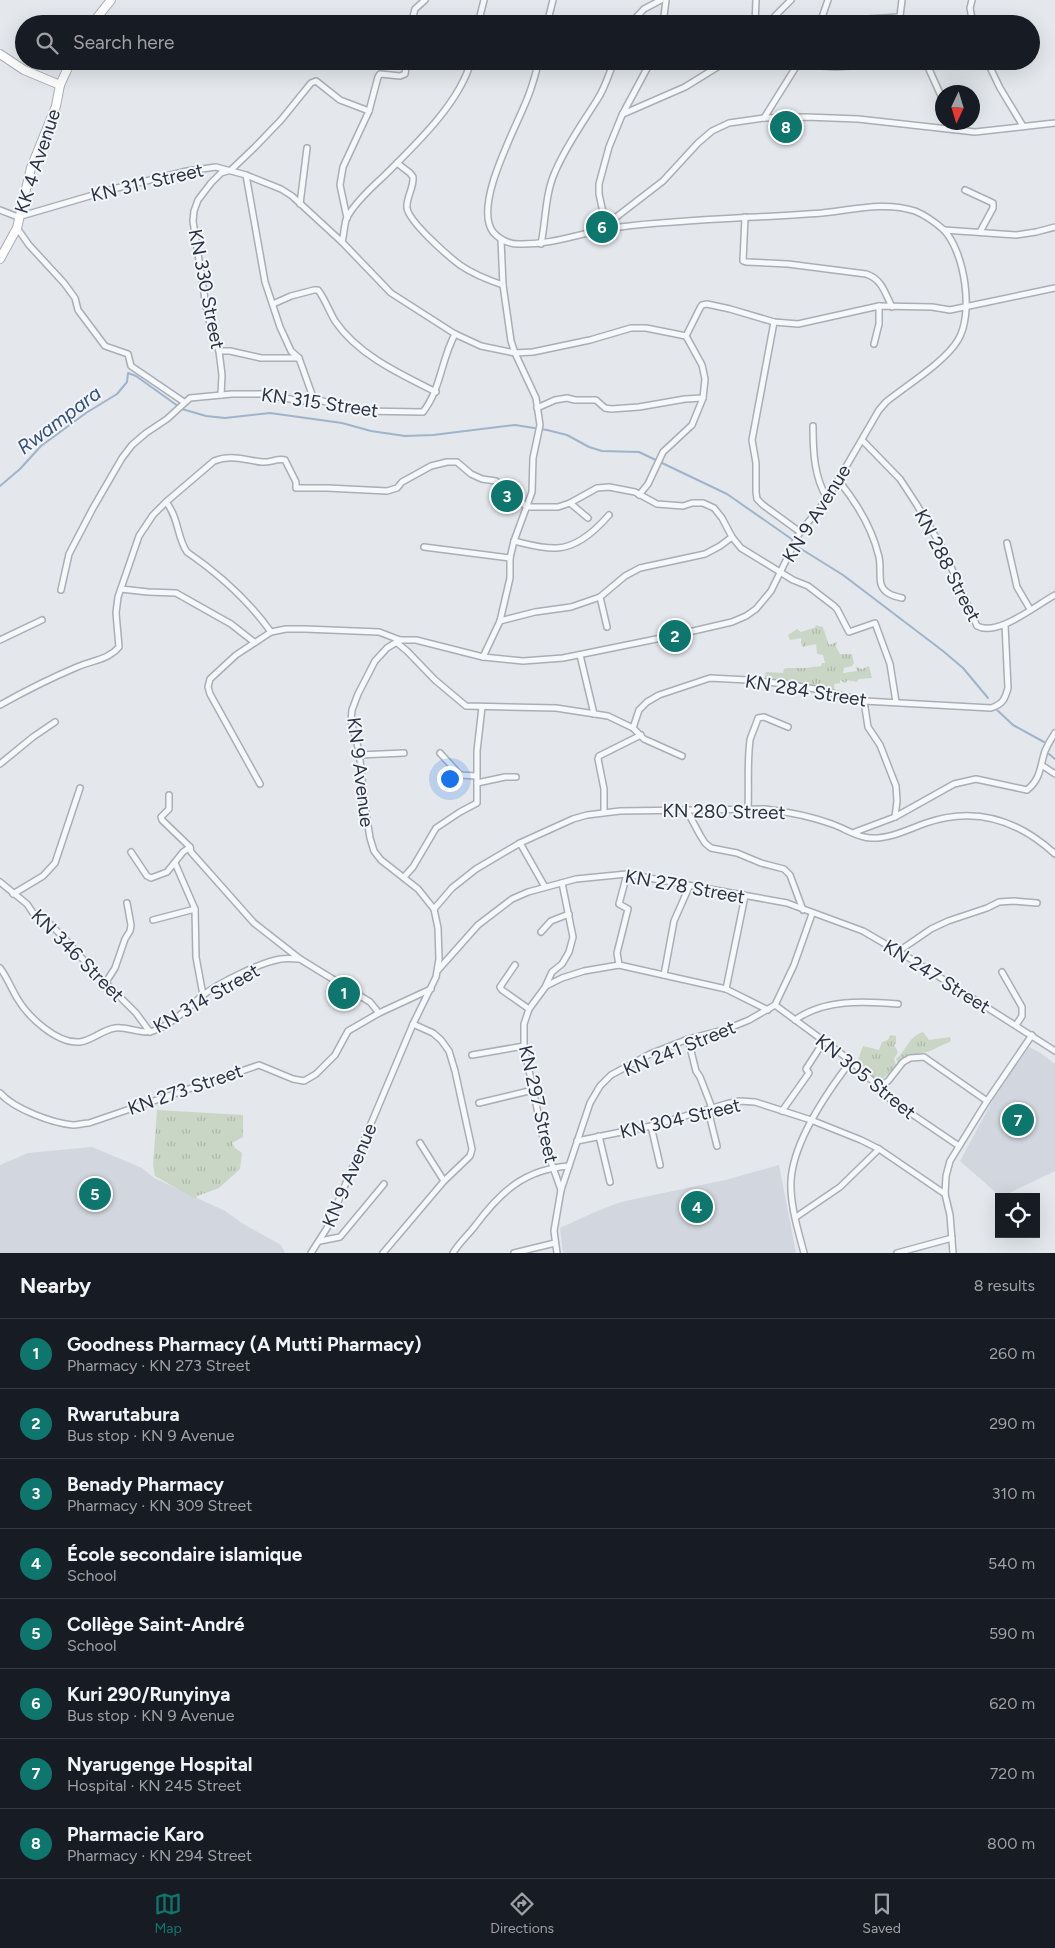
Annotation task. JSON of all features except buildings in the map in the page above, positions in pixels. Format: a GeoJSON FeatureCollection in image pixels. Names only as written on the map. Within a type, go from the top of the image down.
{"type":"FeatureCollection","features":[{"type":"Feature","properties":{"kind":"main road"},"geometry":{"type":"LineString","coordinates":[[99,15],[111,0]]}},
{"type":"Feature","properties":{"kind":"main road"},"geometry":{"type":"LineString","coordinates":[[0,54],[15,64]]}},
{"type":"Feature","properties":{"kind":"main road"},"geometry":{"type":"LineString","coordinates":[[24,70],[60,85]]}},
{"type":"Feature","properties":{"kind":"main road","name":"KK 4 Avenue"},"geometry":{"type":"LineString","coordinates":[[0,259],[17,228],[18,217],[31,168],[56,106],[60,85],[67,70]]}},
{"type":"Feature","properties":{"kind":"street"},"geometry":{"type":"LineString","coordinates":[[413,15],[415,9],[425,0]]}},
{"type":"Feature","properties":{"kind":"street"},"geometry":{"type":"LineString","coordinates":[[480,15],[484,0]]}},
{"type":"Feature","properties":{"kind":"street"},"geometry":{"type":"LineString","coordinates":[[549,15],[553,0]]}},
{"type":"Feature","properties":{"kind":"street"},"geometry":{"type":"LineString","coordinates":[[638,15],[644,9],[661,0]]}},
{"type":"Feature","properties":{"kind":"street"},"geometry":{"type":"LineString","coordinates":[[664,15],[666,0]]}},
{"type":"Feature","properties":{"kind":"street"},"geometry":{"type":"LineString","coordinates":[[755,15],[756,0]]}},
{"type":"Feature","properties":{"kind":"street"},"geometry":{"type":"LineString","coordinates":[[776,15],[791,0]]}},
{"type":"Feature","properties":{"kind":"street"},"geometry":{"type":"LineString","coordinates":[[823,15],[828,0]]}},
{"type":"Feature","properties":{"kind":"street"},"geometry":{"type":"LineString","coordinates":[[900,15],[902,0]]}},
{"type":"Feature","properties":{"kind":"street"},"geometry":{"type":"LineString","coordinates":[[971,15],[970,8],[972,0]]}},
{"type":"Feature","properties":{"kind":"street"},"geometry":{"type":"LineString","coordinates":[[342,242],[346,218],[341,196],[341,177],[348,155],[369,110],[380,74],[400,76],[405,74],[406,70]]}},
{"type":"Feature","properties":{"kind":"street"},"geometry":{"type":"LineString","coordinates":[[346,218],[370,190],[423,137],[461,86],[469,70]]}},
{"type":"Feature","properties":{"kind":"street"},"geometry":{"type":"LineString","coordinates":[[483,657],[500,621],[510,578],[510,558],[532,492],[533,458],[540,434],[536,398],[515,353],[507,320],[503,285],[502,240],[491,230],[488,215],[490,196],[498,166],[530,92],[536,70]]}},
{"type":"Feature","properties":{"kind":"street"},"geometry":{"type":"LineString","coordinates":[[541,244],[554,174],[580,124],[598,99],[610,70]]}},
{"type":"Feature","properties":{"kind":"street"},"geometry":{"type":"LineString","coordinates":[[646,70],[622,115],[609,147],[599,184],[599,194],[606,227],[663,181],[698,143],[712,131],[729,123],[764,118],[806,117],[858,119],[935,127]]}},
{"type":"Feature","properties":{"kind":"street"},"geometry":{"type":"LineString","coordinates":[[622,115],[684,87],[712,70]]}},
{"type":"Feature","properties":{"kind":"street"},"geometry":{"type":"LineString","coordinates":[[764,118],[795,70]]}},
{"type":"Feature","properties":{"kind":"street"},"geometry":{"type":"LineString","coordinates":[[928,70],[937,85]]}},
{"type":"Feature","properties":{"kind":"street"},"geometry":{"type":"LineString","coordinates":[[991,70],[996,82],[1023,126]]}},
{"type":"Feature","properties":{"kind":"street","name":"KN 330 Street"},"geometry":{"type":"LineString","coordinates":[[221,395],[222,375],[219,351],[206,306],[193,222],[198,200],[221,173],[231,170],[281,120],[311,84],[316,81],[340,100],[369,110]]}},
{"type":"Feature","properties":{"kind":"street"},"geometry":{"type":"LineString","coordinates":[[972,130],[989,131],[1055,123]]}},
{"type":"Feature","properties":{"kind":"street"},"geometry":{"type":"LineString","coordinates":[[300,204],[307,148]]}},
{"type":"Feature","properties":{"kind":"street"},"geometry":{"type":"LineString","coordinates":[[397,163],[413,177],[407,208],[410,215],[425,233],[461,265],[503,285]]}},
{"type":"Feature","properties":{"kind":"street","name":"KN 311 Street"},"geometry":{"type":"LineString","coordinates":[[18,217],[108,190],[186,171],[216,167],[246,175],[292,196],[342,242],[391,293],[455,334],[481,346],[515,353],[533,352],[571,345],[631,328],[646,328],[686,336]]}},
{"type":"Feature","properties":{"kind":"street"},"geometry":{"type":"LineString","coordinates":[[246,175],[265,282],[280,327],[291,351],[298,358],[314,400]]}},
{"type":"Feature","properties":{"kind":"street"},"geometry":{"type":"LineString","coordinates":[[965,190],[993,203],[993,208],[980,232]]}},
{"type":"Feature","properties":{"kind":"street","name":"KN 9 Avenue"},"geometry":{"type":"LineString","coordinates":[[311,1253],[320,1241],[438,970],[440,946],[434,909],[418,888],[381,860],[374,851],[365,807],[359,755],[351,721],[352,710],[358,694],[376,661],[387,648],[398,641],[416,640],[483,657],[523,661],[556,659],[732,622],[746,616],[764,601],[771,591],[800,532],[827,498],[875,416],[886,402],[950,350],[959,339],[964,320],[966,306],[957,252],[944,230],[933,221],[917,212],[898,207],[882,206],[820,213],[745,218],[711,218],[606,227],[560,241],[541,244],[518,244],[502,240]]}},
{"type":"Feature","properties":{"kind":"street"},"geometry":{"type":"LineString","coordinates":[[0,210],[18,217]]}},
{"type":"Feature","properties":{"kind":"street"},"geometry":{"type":"LineString","coordinates":[[745,218],[743,261],[749,263],[821,267],[866,274],[880,281],[892,307]]}},
{"type":"Feature","properties":{"kind":"street"},"geometry":{"type":"LineString","coordinates":[[944,230],[1016,235],[1055,227]]}},
{"type":"Feature","properties":{"kind":"street"},"geometry":{"type":"LineString","coordinates":[[17,228],[29,246],[64,283],[75,298],[78,310],[106,346],[128,354],[132,366],[184,402],[167,419],[132,445],[116,467],[69,554],[60,590]]}},
{"type":"Feature","properties":{"kind":"street"},"geometry":{"type":"LineString","coordinates":[[639,495],[648,484],[663,452],[692,425],[703,398],[705,379],[702,365],[686,336],[702,305],[707,304],[730,309],[774,322],[798,324],[879,306],[932,307],[950,310],[1055,288]]}},
{"type":"Feature","properties":{"kind":"street"},"geometry":{"type":"LineString","coordinates":[[273,304],[291,296],[318,290],[335,320],[344,331],[378,363],[436,392]]}},
{"type":"Feature","properties":{"kind":"street"},"geometry":{"type":"LineString","coordinates":[[874,344],[880,324],[879,306]]}},
{"type":"Feature","properties":{"kind":"street"},"geometry":{"type":"LineString","coordinates":[[774,322],[752,440],[756,463],[756,492],[757,499],[763,505],[800,532]]}},
{"type":"Feature","properties":{"kind":"street","name":"KN 315 Street"},"geometry":{"type":"LineString","coordinates":[[184,402],[195,397],[247,393],[273,395],[300,401],[329,402],[359,411],[423,412],[436,392],[448,349],[455,334]]}},
{"type":"Feature","properties":{"kind":"street"},"geometry":{"type":"LineString","coordinates":[[219,351],[230,351],[261,358],[298,358]]}},
{"type":"Feature","properties":{"kind":"street"},"geometry":{"type":"LineString","coordinates":[[537,408],[555,400],[567,398],[596,400],[605,408],[612,410],[639,408],[685,398],[703,398]]}},
{"type":"Feature","properties":{"kind":"street"},"geometry":{"type":"LineString","coordinates":[[813,426],[813,446],[819,486],[827,498]]}},
{"type":"Feature","properties":{"kind":"street","name":"KN 288 Street"},"geometry":{"type":"LineString","coordinates":[[862,440],[900,479],[918,504],[944,551],[977,626],[983,628],[1005,625],[1055,595]]}},
{"type":"Feature","properties":{"kind":"street"},"geometry":{"type":"LineString","coordinates":[[0,705],[78,666],[108,657],[119,647],[116,613],[121,589],[139,536],[153,515],[166,502],[206,467],[223,457],[238,457],[263,462],[276,459],[285,460],[296,482],[296,488],[387,491],[397,488],[402,482],[431,466],[456,462],[482,480],[496,482],[527,507],[558,507],[570,503],[597,488],[609,487],[623,489],[657,504],[683,506],[692,503],[703,503],[714,508],[741,548],[793,580],[808,586],[834,606],[848,632],[875,623],[890,664],[896,702]]}},
{"type":"Feature","properties":{"kind":"street"},"geometry":{"type":"LineString","coordinates":[[838,480],[856,502],[869,526],[880,559],[881,585],[889,595],[902,598]]}},
{"type":"Feature","properties":{"kind":"street"},"geometry":{"type":"LineString","coordinates":[[166,502],[174,515],[181,533],[182,545],[187,552],[238,593],[271,632]]}},
{"type":"Feature","properties":{"kind":"street"},"geometry":{"type":"LineString","coordinates":[[570,503],[588,518]]}},
{"type":"Feature","properties":{"kind":"street"},"geometry":{"type":"LineString","coordinates":[[514,542],[548,548],[566,546],[597,529],[608,515]]}},
{"type":"Feature","properties":{"kind":"street"},"geometry":{"type":"LineString","coordinates":[[500,621],[535,612],[571,607],[600,597],[625,576],[640,568],[705,554],[732,537]]}},
{"type":"Feature","properties":{"kind":"street"},"geometry":{"type":"LineString","coordinates":[[1007,543],[1017,587],[1030,609]]}},
{"type":"Feature","properties":{"kind":"street"},"geometry":{"type":"LineString","coordinates":[[424,547],[510,558]]}},
{"type":"Feature","properties":{"kind":"street"},"geometry":{"type":"LineString","coordinates":[[121,589],[176,593],[231,624],[254,642]]}},
{"type":"Feature","properties":{"kind":"street"},"geometry":{"type":"LineString","coordinates":[[600,597],[607,627]]}},
{"type":"Feature","properties":{"kind":"street"},"geometry":{"type":"LineString","coordinates":[[0,640],[42,620]]}},
{"type":"Feature","properties":{"kind":"street","name":"KN 284 Street"},"geometry":{"type":"LineString","coordinates":[[633,728],[639,710],[659,695],[710,678],[785,684],[864,701],[991,708],[1001,705],[1006,698],[1008,688],[1005,625]]}},
{"type":"Feature","properties":{"kind":"street"},"geometry":{"type":"LineString","coordinates":[[260,784],[210,694],[208,687],[210,679],[236,655],[271,632],[286,630],[379,632],[398,641],[435,680],[466,706],[539,707],[576,710],[608,716],[633,728],[644,739],[682,756]]}},
{"type":"Feature","properties":{"kind":"street"},"geometry":{"type":"LineString","coordinates":[[580,655],[594,714]]}},
{"type":"Feature","properties":{"kind":"street"},"geometry":{"type":"LineString","coordinates":[[864,701],[868,727],[880,745],[896,786],[895,817]]}},
{"type":"Feature","properties":{"kind":"street"},"geometry":{"type":"LineString","coordinates":[[404,877],[436,828],[477,803],[477,751],[482,707]]}},
{"type":"Feature","properties":{"kind":"street"},"geometry":{"type":"LineString","coordinates":[[748,808],[748,761],[751,737],[758,718],[764,717],[788,727]]}},
{"type":"Feature","properties":{"kind":"street"},"geometry":{"type":"LineString","coordinates":[[0,764],[55,722]]}},
{"type":"Feature","properties":{"kind":"street"},"geometry":{"type":"LineString","coordinates":[[855,832],[895,817],[954,784],[976,779],[1027,790],[1037,780],[1046,750],[1055,733]]}},
{"type":"Feature","properties":{"kind":"street"},"geometry":{"type":"LineString","coordinates":[[604,812],[604,789],[598,759],[603,753],[633,741],[641,735]]}},
{"type":"Feature","properties":{"kind":"street"},"geometry":{"type":"LineString","coordinates":[[359,755],[404,753]]}},
{"type":"Feature","properties":{"kind":"street"},"geometry":{"type":"LineString","coordinates":[[440,753],[460,775],[476,776]]}},
{"type":"Feature","properties":{"kind":"street"},"geometry":{"type":"LineString","coordinates":[[1042,766],[1055,774]]}},
{"type":"Feature","properties":{"kind":"street"},"geometry":{"type":"LineString","coordinates":[[477,783],[505,777],[516,777]]}},
{"type":"Feature","properties":{"kind":"street"},"geometry":{"type":"LineString","coordinates":[[13,894],[43,876],[55,863],[80,788]]}},
{"type":"Feature","properties":{"kind":"street"},"geometry":{"type":"LineString","coordinates":[[169,795],[169,809],[161,817],[162,820],[190,847],[191,852],[254,923],[300,959],[370,1002],[379,1013]]}},
{"type":"Feature","properties":{"kind":"street","name":"KN 280 Street"},"geometry":{"type":"LineString","coordinates":[[434,909],[461,880],[520,843],[573,819],[604,812],[748,808],[791,812],[815,818],[870,838],[888,836],[937,819],[962,815],[979,815],[995,818],[1023,830],[1040,840],[1055,854]]}},
{"type":"Feature","properties":{"kind":"street"},"geometry":{"type":"LineString","coordinates":[[686,809],[705,843],[711,848],[737,853],[761,863],[784,869],[790,875],[803,910]]}},
{"type":"Feature","properties":{"kind":"street"},"geometry":{"type":"LineString","coordinates":[[520,843],[545,887]]}},
{"type":"Feature","properties":{"kind":"street"},"geometry":{"type":"LineString","coordinates":[[131,852],[147,876],[151,878],[167,872],[183,852],[190,847]]}},
{"type":"Feature","properties":{"kind":"street"},"geometry":{"type":"LineString","coordinates":[[175,862],[195,910],[196,957],[203,995]]}},
{"type":"Feature","properties":{"kind":"street"},"geometry":{"type":"LineString","coordinates":[[619,965],[618,953],[628,909],[619,904],[627,874]]}},
{"type":"Feature","properties":{"kind":"street","name":"KN 278 Street"},"geometry":{"type":"LineString","coordinates":[[438,970],[478,925],[512,899],[545,887],[599,875],[627,874],[787,904],[812,914]]}},
{"type":"Feature","properties":{"kind":"street","name":"KN 346 Street"},"geometry":{"type":"LineString","coordinates":[[0,882],[27,904],[33,913],[54,928],[136,1013],[150,1032]]}},
{"type":"Feature","properties":{"kind":"street"},"geometry":{"type":"LineString","coordinates":[[546,986],[552,972],[562,964],[569,952],[573,938],[562,883]]}},
{"type":"Feature","properties":{"kind":"street"},"geometry":{"type":"LineString","coordinates":[[664,975],[674,921],[689,886]]}},
{"type":"Feature","properties":{"kind":"street"},"geometry":{"type":"LineString","coordinates":[[726,989],[745,896]]}},
{"type":"Feature","properties":{"kind":"street"},"geometry":{"type":"LineString","coordinates":[[899,951],[931,929],[999,902],[1037,903]]}},
{"type":"Feature","properties":{"kind":"street"},"geometry":{"type":"LineString","coordinates":[[106,982],[116,968],[125,939],[130,931],[131,925],[126,903]]}},
{"type":"Feature","properties":{"kind":"street"},"geometry":{"type":"LineString","coordinates":[[153,920],[195,910]]}},
{"type":"Feature","properties":{"kind":"street"},"geometry":{"type":"LineString","coordinates":[[541,932],[551,921],[569,914]]}},
{"type":"Feature","properties":{"kind":"street","name":"KN 247 Street"},"geometry":{"type":"LineString","coordinates":[[812,914],[863,931],[899,951],[1016,1024],[1055,1051]]}},
{"type":"Feature","properties":{"kind":"street","name":"KN 241 Street"},"geometry":{"type":"LineString","coordinates":[[557,1253],[555,1243],[556,1213],[561,1190],[590,1103],[600,1086],[611,1075],[650,1054],[688,1039],[727,1029],[775,1005],[794,965],[812,914]]}},
{"type":"Feature","properties":{"kind":"street","name":"KN 314 Street"},"geometry":{"type":"LineString","coordinates":[[0,968],[18,1000],[44,1028],[59,1038],[80,1042],[103,1031],[117,1027],[150,1032],[176,1018],[203,995],[261,964],[282,958],[300,959]]}},
{"type":"Feature","properties":{"kind":"street"},"geometry":{"type":"LineString","coordinates":[[514,965],[500,987],[529,1009]]}},
{"type":"Feature","properties":{"kind":"street","name":"KN 297 Street"},"geometry":{"type":"LineString","coordinates":[[561,1190],[544,1142],[524,1046],[524,1024],[529,1009],[546,986],[562,978],[584,971],[619,965],[726,989],[768,1010]]}},
{"type":"Feature","properties":{"kind":"street"},"geometry":{"type":"LineString","coordinates":[[1002,972],[1022,1009],[1022,1016],[1016,1024]]}},
{"type":"Feature","properties":{"kind":"street","name":"KN 273 Street"},"geometry":{"type":"LineString","coordinates":[[0,1093],[17,1106],[26,1110],[73,1124],[89,1123],[259,1065],[293,1079],[304,1081],[316,1074],[335,1055],[348,1030],[431,988]]}},
{"type":"Feature","properties":{"kind":"street"},"geometry":{"type":"LineString","coordinates":[[795,1020],[806,1012],[846,1003],[898,1004]]}},
{"type":"Feature","properties":{"kind":"street","name":"KN 305 Street"},"geometry":{"type":"LineString","coordinates":[[775,1005],[851,1061],[879,1087],[882,1093],[959,1146]]}},
{"type":"Feature","properties":{"kind":"street"},"geometry":{"type":"LineString","coordinates":[[383,1253],[444,1181],[470,1156],[472,1144],[449,1051],[441,1040],[433,1034],[413,1024]]}},
{"type":"Feature","properties":{"kind":"street"},"geometry":{"type":"LineString","coordinates":[[953,1253],[950,1215],[945,1194],[946,1176],[950,1161],[987,1101],[1032,1035]]}},
{"type":"Feature","properties":{"kind":"street"},"geometry":{"type":"LineString","coordinates":[[688,1039],[696,1071],[700,1077],[710,1109],[717,1146]]}},
{"type":"Feature","properties":{"kind":"street"},"geometry":{"type":"LineString","coordinates":[[782,1111],[809,1073],[806,1068],[824,1041]]}},
{"type":"Feature","properties":{"kind":"street"},"geometry":{"type":"LineString","coordinates":[[472,1055],[524,1046]]}},
{"type":"Feature","properties":{"kind":"street"},"geometry":{"type":"LineString","coordinates":[[879,1087],[888,1081],[903,1062],[910,1058],[924,1057],[987,1101]]}},
{"type":"Feature","properties":{"kind":"street"},"geometry":{"type":"LineString","coordinates":[[804,1253],[796,1217],[791,1180],[799,1149],[811,1120],[851,1061]]}},
{"type":"Feature","properties":{"kind":"street"},"geometry":{"type":"LineString","coordinates":[[479,1103],[533,1090]]}},
{"type":"Feature","properties":{"kind":"street","name":"KN 304 Street"},"geometry":{"type":"LineString","coordinates":[[577,1141],[651,1126],[740,1101],[755,1102],[842,1131],[879,1149],[945,1194]]}},
{"type":"Feature","properties":{"kind":"street"},"geometry":{"type":"LineString","coordinates":[[651,1126],[660,1165]]}},
{"type":"Feature","properties":{"kind":"street"},"geometry":{"type":"LineString","coordinates":[[599,1136],[610,1182]]}},
{"type":"Feature","properties":{"kind":"street"},"geometry":{"type":"LineString","coordinates":[[420,1143],[444,1181]]}},
{"type":"Feature","properties":{"kind":"street"},"geometry":{"type":"LineString","coordinates":[[796,1217],[840,1187],[879,1149]]}},
{"type":"Feature","properties":{"kind":"street"},"geometry":{"type":"LineString","coordinates":[[453,1253],[499,1196],[526,1177],[552,1167],[569,1166]]}},
{"type":"Feature","properties":{"kind":"street"},"geometry":{"type":"LineString","coordinates":[[320,1241],[340,1237],[384,1184]]}},
{"type":"Feature","properties":{"kind":"street"},"geometry":{"type":"LineString","coordinates":[[897,1253],[952,1238]]}},
{"type":"Feature","properties":{"kind":"street"},"geometry":{"type":"LineString","coordinates":[[514,1253],[555,1243]]}},
{"type":"Feature","properties":{"kind":"shaded area"},"geometry":{"type":"Polygon","coordinates":[[[1029,1047],[1055,1064],[1055,1171],[1009,1193],[996,1193],[960,1161],[994,1098],[1029,1047]]]}},
{"type":"Feature","properties":{"kind":"shaded area"},"geometry":{"type":"Polygon","coordinates":[[[92,1147],[142,1168],[154,1178],[225,1211],[245,1225],[281,1245],[285,1253],[0,1253],[0,1165],[28,1153],[92,1147]]]}},
{"type":"Feature","properties":{"kind":"shaded area"},"geometry":{"type":"Polygon","coordinates":[[[779,1165],[796,1253],[563,1253],[560,1228],[595,1212],[621,1202],[725,1180],[779,1165]]]}},
{"type":"Feature","properties":{"kind":"green space"},"geometry":{"type":"Polygon","coordinates":[[[815,625],[823,627],[829,645],[837,642],[836,647],[840,654],[852,654],[854,663],[852,666],[844,668],[843,673],[857,671],[856,667],[862,669],[869,666],[872,678],[859,679],[857,682],[848,680],[845,683],[840,680],[840,683],[834,684],[835,693],[764,680],[766,672],[783,673],[786,668],[821,666],[822,663],[825,663],[823,655],[817,654],[816,644],[802,647],[801,638],[790,640],[788,635],[797,629],[801,632],[816,627],[815,625]]]}},
{"type":"Feature","properties":{"kind":"green space"},"geometry":{"type":"Polygon","coordinates":[[[923,1032],[929,1040],[950,1037],[951,1041],[930,1051],[906,1057],[898,1063],[896,1059],[911,1040],[923,1032]]]}},
{"type":"Feature","properties":{"kind":"green space"},"geometry":{"type":"Polygon","coordinates":[[[890,1035],[896,1036],[896,1043],[894,1045],[898,1052],[894,1059],[896,1065],[891,1073],[886,1075],[880,1083],[857,1063],[863,1046],[879,1050],[882,1042],[888,1040],[890,1035]]]}},
{"type":"Feature","properties":{"kind":"green space"},"geometry":{"type":"Polygon","coordinates":[[[157,1110],[243,1115],[243,1137],[232,1143],[242,1153],[240,1169],[219,1188],[197,1196],[195,1199],[155,1176],[153,1166],[157,1110]]]}},
{"type":"Feature","properties":{"kind":"waterway","name":"Rwampara"},"geometry":{"type":"LineString","coordinates":[[0,486],[20,469],[41,446],[86,413],[117,394],[127,382],[128,373],[136,376],[182,409],[206,416],[225,418],[270,413],[342,423],[371,431],[405,436],[433,435],[515,425],[567,435],[589,447],[602,451],[639,452],[727,494],[793,540]]}},
{"type":"Feature","properties":{"kind":"waterway"},"geometry":{"type":"LineString","coordinates":[[798,547],[843,575],[943,651],[963,668],[988,698]]}},
{"type":"Feature","properties":{"kind":"waterway"},"geometry":{"type":"LineString","coordinates":[[996,709],[1013,725],[1044,742]]}},
{"type":"Feature","properties":{"kind":"waterway"},"geometry":{"type":"LineString","coordinates":[[1049,754],[1055,759]]}},
{"type":"Feature","properties":{"kind":"place","name":"Pharmacie Karo"},"geometry":{"type":"Point","coordinates":[786,127]}},
{"type":"Feature","properties":{"kind":"place","name":"Kuri 290/Runyinya"},"geometry":{"type":"Point","coordinates":[602,227]}},
{"type":"Feature","properties":{"kind":"place","name":"Benady Pharmacy"},"geometry":{"type":"Point","coordinates":[507,496]}},
{"type":"Feature","properties":{"kind":"place","name":"Rwarutabura"},"geometry":{"type":"Point","coordinates":[675,636]}},
{"type":"Feature","properties":{"kind":"place","name":"Goodness Pharmacy (A Mutti Pharmacy)"},"geometry":{"type":"Point","coordinates":[344,993]}},
{"type":"Feature","properties":{"kind":"place","name":"Nyarugenge Hospital"},"geometry":{"type":"Point","coordinates":[1018,1120]}},
{"type":"Feature","properties":{"kind":"place","name":"Collège Saint-André"},"geometry":{"type":"Point","coordinates":[95,1194]}},
{"type":"Feature","properties":{"kind":"place","name":"École secondaire islamique"},"geometry":{"type":"Point","coordinates":[697,1207]}}]}
